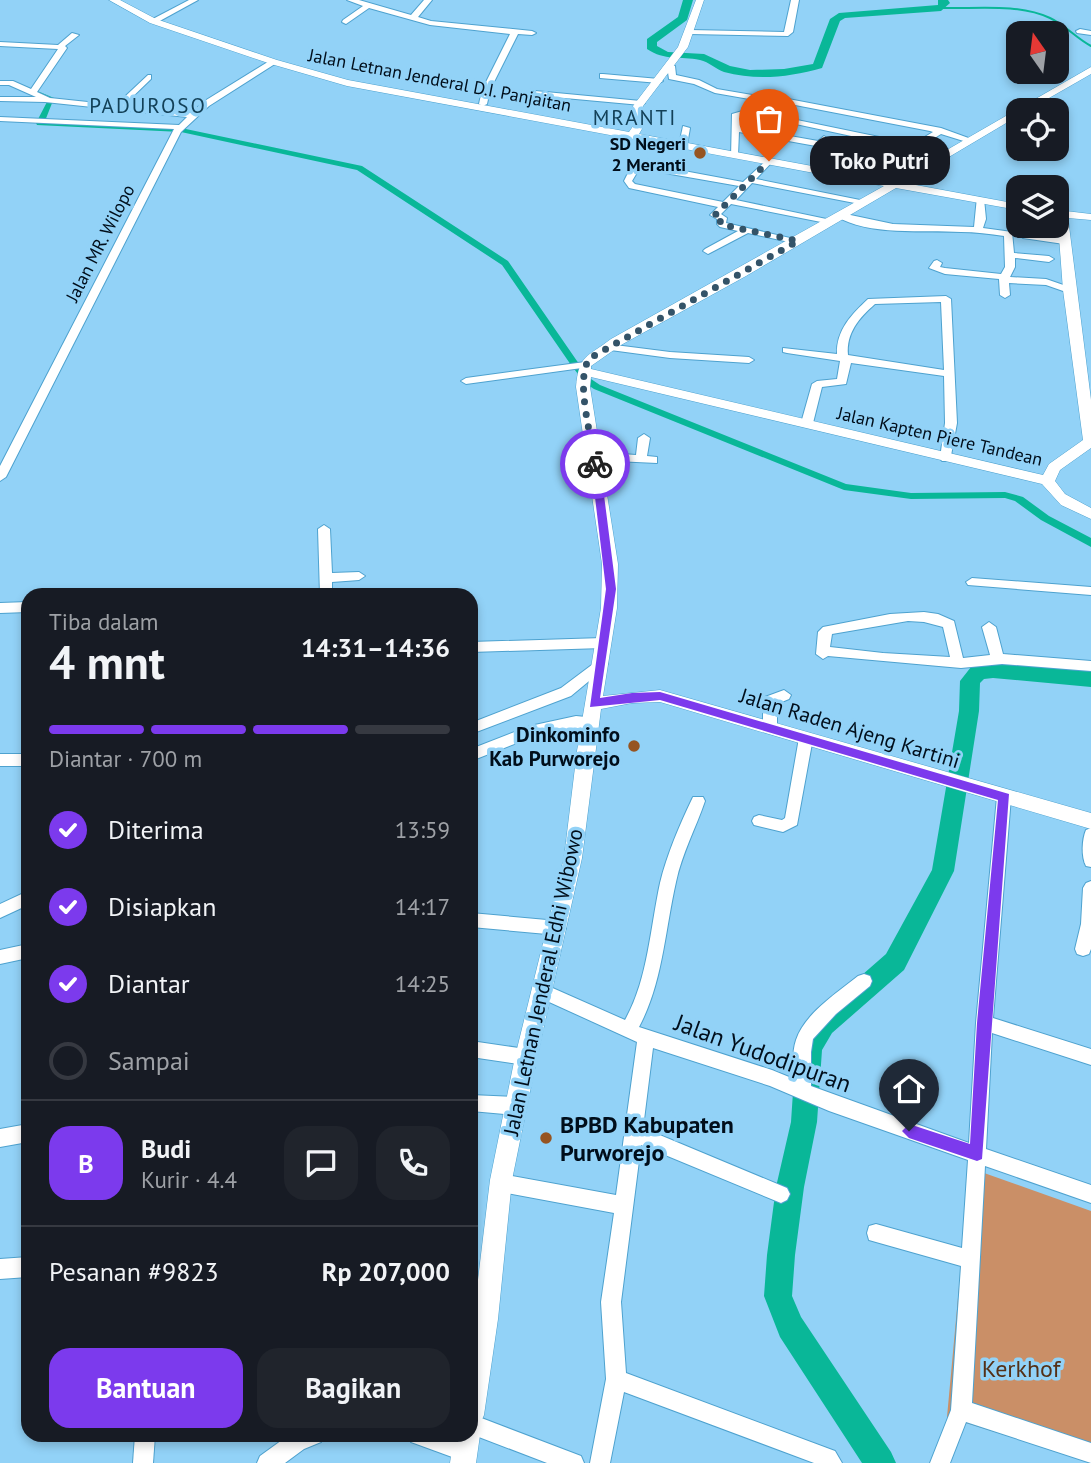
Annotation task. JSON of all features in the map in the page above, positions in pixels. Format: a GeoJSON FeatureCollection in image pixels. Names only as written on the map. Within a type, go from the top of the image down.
{"type":"FeatureCollection","features":[{"type":"Feature","properties":{"kind":"street","name":"Jalan Letnan Jenderal D.I. Panjaitan"},"geometry":{"type":"LineString","coordinates":[[113,0],[153,21],[274,62],[382,91],[1006,204]]}},
{"type":"Feature","properties":{"kind":"street"},"geometry":{"type":"LineString","coordinates":[[153,21],[193,0]]}},
{"type":"Feature","properties":{"kind":"street"},"geometry":{"type":"LineString","coordinates":[[351,0],[437,25],[532,33]]}},
{"type":"Feature","properties":{"kind":"street"},"geometry":{"type":"LineString","coordinates":[[413,18],[428,0]]}},
{"type":"Feature","properties":{"kind":"street"},"geometry":{"type":"LineString","coordinates":[[632,136],[640,125],[638,110],[641,103],[682,47],[690,32],[700,0]]}},
{"type":"Feature","properties":{"kind":"street"},"geometry":{"type":"LineString","coordinates":[[690,32],[788,33],[795,0]]}},
{"type":"Feature","properties":{"kind":"street"},"geometry":{"type":"LineString","coordinates":[[346,22],[368,5]]}},
{"type":"Feature","properties":{"kind":"street"},"geometry":{"type":"LineString","coordinates":[[1080,31],[1091,33]]}},
{"type":"Feature","properties":{"kind":"street"},"geometry":{"type":"LineString","coordinates":[[483,104],[486,90],[515,32]]}},
{"type":"Feature","properties":{"kind":"street"},"geometry":{"type":"LineString","coordinates":[[0,44],[61,46],[75,36]]}},
{"type":"Feature","properties":{"kind":"street"},"geometry":{"type":"LineString","coordinates":[[34,91],[63,51],[61,46]]}},
{"type":"Feature","properties":{"kind":"street","name":"Jalan MR. Wilopo"},"geometry":{"type":"LineString","coordinates":[[0,477],[178,129],[192,115],[231,87],[274,62]]}},
{"type":"Feature","properties":{"kind":"street"},"geometry":{"type":"LineString","coordinates":[[672,64],[675,80],[692,81],[715,92],[758,98],[769,96],[941,131],[970,140]]}},
{"type":"Feature","properties":{"kind":"street"},"geometry":{"type":"LineString","coordinates":[[1043,98],[1091,70]]}},
{"type":"Feature","properties":{"kind":"street"},"geometry":{"type":"LineString","coordinates":[[603,76],[659,81]]}},
{"type":"Feature","properties":{"kind":"street"},"geometry":{"type":"LineString","coordinates":[[119,106],[148,77]]}},
{"type":"Feature","properties":{"kind":"street"},"geometry":{"type":"LineString","coordinates":[[0,83],[10,83],[52,100]]}},
{"type":"Feature","properties":{"kind":"street"},"geometry":{"type":"LineString","coordinates":[[535,93],[641,103]]}},
{"type":"Feature","properties":{"kind":"street"},"geometry":{"type":"LineString","coordinates":[[749,112],[758,98]]}},
{"type":"Feature","properties":{"kind":"street"},"geometry":{"type":"LineString","coordinates":[[0,99],[52,100],[192,115]]}},
{"type":"Feature","properties":{"kind":"street"},"geometry":{"type":"LineString","coordinates":[[39,121],[52,100]]}},
{"type":"Feature","properties":{"kind":"street"},"geometry":{"type":"LineString","coordinates":[[817,170],[820,145],[840,110]]}},
{"type":"Feature","properties":{"kind":"street"},"geometry":{"type":"LineString","coordinates":[[734,155],[736,114],[749,112],[947,154]]}},
{"type":"Feature","properties":{"kind":"street"},"geometry":{"type":"LineString","coordinates":[[0,119],[178,129]]}},
{"type":"Feature","properties":{"kind":"street"},"geometry":{"type":"LineString","coordinates":[[466,381],[581,370],[607,347],[798,241],[1006,119]]}},
{"type":"Feature","properties":{"kind":"street"},"geometry":{"type":"LineString","coordinates":[[682,145],[686,128]]}},
{"type":"Feature","properties":{"kind":"street"},"geometry":{"type":"LineString","coordinates":[[735,129],[896,158]]}},
{"type":"Feature","properties":{"kind":"street"},"geometry":{"type":"LineString","coordinates":[[863,178],[941,131]]}},
{"type":"Feature","properties":{"kind":"street"},"geometry":{"type":"LineString","coordinates":[[769,161],[715,214],[722,218],[720,223],[798,241]]}},
{"type":"Feature","properties":{"kind":"street"},"geometry":{"type":"LineString","coordinates":[[865,202],[641,166],[634,169],[628,181],[632,186],[891,229],[978,230],[1006,234]]}},
{"type":"Feature","properties":{"kind":"street"},"geometry":{"type":"LineString","coordinates":[[978,230],[981,219],[980,199]]}},
{"type":"Feature","properties":{"kind":"street"},"geometry":{"type":"LineString","coordinates":[[1069,215],[1091,218]]}},
{"type":"Feature","properties":{"kind":"street"},"geometry":{"type":"LineString","coordinates":[[708,251],[747,230]]}},
{"type":"Feature","properties":{"kind":"street"},"geometry":{"type":"LineString","coordinates":[[1005,295],[1005,279],[1010,269],[1009,238]]}},
{"type":"Feature","properties":{"kind":"street"},"geometry":{"type":"LineString","coordinates":[[1053,238],[1064,241]]}},
{"type":"Feature","properties":{"kind":"street","name":"Jalan Kapten Piere Tandean"},"geometry":{"type":"LineString","coordinates":[[581,370],[1048,481],[1054,467],[1088,446],[1090,432],[1086,380],[1069,290],[1063,238]]}},
{"type":"Feature","properties":{"kind":"street"},"geometry":{"type":"LineString","coordinates":[[1010,255],[1049,259]]}},
{"type":"Feature","properties":{"kind":"street"},"geometry":{"type":"LineString","coordinates":[[937,263],[934,266],[939,270],[1032,280],[1060,285],[1069,290]]}},
{"type":"Feature","properties":{"kind":"street"},"geometry":{"type":"LineString","coordinates":[[807,424],[817,384],[842,382],[842,339],[848,327],[873,301],[946,299],[951,423],[946,458]]}},
{"type":"Feature","properties":{"kind":"street"},"geometry":{"type":"LineString","coordinates":[[607,347],[670,355],[750,360]]}},
{"type":"Feature","properties":{"kind":"street"},"geometry":{"type":"LineString","coordinates":[[787,349],[949,374]]}},
{"type":"Feature","properties":{"kind":"street","name":"Jalan Letnan Jenderal Edhi Wibowo"},"geometry":{"type":"LineString","coordinates":[[478,1370],[501,1183],[526,1057],[573,858],[611,589],[581,370]]}},
{"type":"Feature","properties":{"kind":"street"},"geometry":{"type":"LineString","coordinates":[[594,456],[647,460],[644,438]]}},
{"type":"Feature","properties":{"kind":"street"},"geometry":{"type":"LineString","coordinates":[[1048,481],[1052,490],[1063,499],[1091,514]]}},
{"type":"Feature","properties":{"kind":"street"},"geometry":{"type":"LineString","coordinates":[[324,529],[326,588]]}},
{"type":"Feature","properties":{"kind":"street"},"geometry":{"type":"LineString","coordinates":[[326,578],[359,576]]}},
{"type":"Feature","properties":{"kind":"street"},"geometry":{"type":"LineString","coordinates":[[972,582],[1091,591]]}},
{"type":"Feature","properties":{"kind":"street"},"geometry":{"type":"LineString","coordinates":[[0,608],[21,607]]}},
{"type":"Feature","properties":{"kind":"street"},"geometry":{"type":"LineString","coordinates":[[959,662],[949,624],[942,619],[889,619],[825,632],[823,652],[959,662],[998,659],[1091,666]]}},
{"type":"Feature","properties":{"kind":"street"},"geometry":{"type":"LineString","coordinates":[[989,627],[998,659]]}},
{"type":"Feature","properties":{"kind":"street"},"geometry":{"type":"LineString","coordinates":[[478,647],[603,643]]}},
{"type":"Feature","properties":{"kind":"street"},"geometry":{"type":"LineString","coordinates":[[478,726],[566,692],[601,663]]}},
{"type":"Feature","properties":{"kind":"street"},"geometry":{"type":"LineString","coordinates":[[770,728],[770,701],[784,695]]}},
{"type":"Feature","properties":{"kind":"street","name":"Jalan Raden Ajeng Kartini"},"geometry":{"type":"LineString","coordinates":[[593,713],[632,697],[660,696],[1091,821]]}},
{"type":"Feature","properties":{"kind":"street"},"geometry":{"type":"LineString","coordinates":[[478,752],[546,726],[570,722],[593,713]]}},
{"type":"Feature","properties":{"kind":"street"},"geometry":{"type":"LineString","coordinates":[[759,821],[783,826],[792,821],[806,738]]}},
{"type":"Feature","properties":{"kind":"street"},"geometry":{"type":"LineString","coordinates":[[0,760],[21,760]]}},
{"type":"Feature","properties":{"kind":"street"},"geometry":{"type":"LineString","coordinates":[[940,1463],[961,1410],[984,1023],[1004,797]]}},
{"type":"Feature","properties":{"kind":"street"},"geometry":{"type":"LineString","coordinates":[[600,1463],[615,1380],[611,1301],[632,1132],[637,1018],[674,857],[698,801]]}},
{"type":"Feature","properties":{"kind":"street"},"geometry":{"type":"LineString","coordinates":[[1091,834],[1091,861]]}},
{"type":"Feature","properties":{"kind":"street"},"geometry":{"type":"LineString","coordinates":[[1083,949],[1090,924],[1091,888]]}},
{"type":"Feature","properties":{"kind":"street"},"geometry":{"type":"LineString","coordinates":[[0,911],[21,901]]}},
{"type":"Feature","properties":{"kind":"street"},"geometry":{"type":"LineString","coordinates":[[478,921],[558,928]]}},
{"type":"Feature","properties":{"kind":"street"},"geometry":{"type":"LineString","coordinates":[[0,957],[21,952]]}},
{"type":"Feature","properties":{"kind":"street"},"geometry":{"type":"LineString","coordinates":[[804,1092],[803,1050],[806,1035],[864,981]]}},
{"type":"Feature","properties":{"kind":"street","name":"Jalan Yudodipuran"},"geometry":{"type":"LineString","coordinates":[[542,991],[637,1034],[772,1078],[829,1103],[1091,1194]]}},
{"type":"Feature","properties":{"kind":"street"},"geometry":{"type":"LineString","coordinates":[[984,1023],[1091,1057]]}},
{"type":"Feature","properties":{"kind":"street"},"geometry":{"type":"LineString","coordinates":[[478,1050],[526,1057]]}},
{"type":"Feature","properties":{"kind":"street"},"geometry":{"type":"LineString","coordinates":[[478,1103],[517,1106]]}},
{"type":"Feature","properties":{"kind":"street"},"geometry":{"type":"LineString","coordinates":[[632,1132],[781,1194]]}},
{"type":"Feature","properties":{"kind":"street"},"geometry":{"type":"LineString","coordinates":[[0,1138],[21,1133]]}},
{"type":"Feature","properties":{"kind":"street"},"geometry":{"type":"LineString","coordinates":[[501,1183],[623,1205]]}},
{"type":"Feature","properties":{"kind":"street"},"geometry":{"type":"LineString","coordinates":[[876,1233],[972,1260]]}},
{"type":"Feature","properties":{"kind":"street"},"geometry":{"type":"LineString","coordinates":[[0,1269],[21,1268]]}},
{"type":"Feature","properties":{"kind":"street"},"geometry":{"type":"LineString","coordinates":[[615,1380],[828,1458],[832,1463]]}},
{"type":"Feature","properties":{"kind":"street"},"geometry":{"type":"LineString","coordinates":[[961,1410],[1091,1453]]}},
{"type":"Feature","properties":{"kind":"street"},"geometry":{"type":"LineString","coordinates":[[478,1427],[574,1463]]}},
{"type":"Feature","properties":{"kind":"street"},"geometry":{"type":"LineString","coordinates":[[143,1463],[144,1442]]}},
{"type":"Feature","properties":{"kind":"street"},"geometry":{"type":"LineString","coordinates":[[267,1463],[297,1442]]}},
{"type":"Feature","properties":{"kind":"street"},"geometry":{"type":"LineString","coordinates":[[439,1442],[464,1450]]}},
{"type":"Feature","properties":{"kind":"green space","name":"Kerkhof"},"geometry":{"type":"Polygon","coordinates":[[[970,1168],[1091,1211],[1091,1462],[947,1417],[970,1168]]]}},
{"type":"Feature","properties":{"kind":"waterway"},"geometry":{"type":"LineString","coordinates":[[688,0],[683,18],[651,41],[651,47],[672,56],[700,57],[727,69],[761,74],[784,73],[818,66],[835,19],[843,15],[941,8],[945,3],[943,0]]}},
{"type":"Feature","properties":{"kind":"waterway"},"geometry":{"type":"LineString","coordinates":[[941,8],[996,8],[1037,13],[1055,21],[1091,46]]}},
{"type":"Feature","properties":{"kind":"waterway"},"geometry":{"type":"LineString","coordinates":[[0,82],[21,86],[52,99],[40,123],[181,130],[359,168],[505,263],[574,363],[588,381],[597,387],[844,487],[911,496],[1005,495],[1019,499],[1045,518],[1091,543]]}},
{"type":"Feature","properties":{"kind":"waterway"},"geometry":{"type":"LineString","coordinates":[[880,1463],[790,1327],[778,1296],[790,1187],[804,1122],[809,1047],[823,1025],[895,962],[943,871],[969,711],[970,681],[978,672],[993,670],[1091,679]]}},
{"type":"Feature","properties":{"kind":"way so far"},"geometry":{"type":"LineString","coordinates":[[595,464],[582,374],[590,358],[798,241],[723,225],[720,222],[722,218],[715,215],[715,212],[769,161]]}},
{"type":"Feature","properties":{"kind":"place","name":"SD Negeri 2 Meranti"},"geometry":{"type":"Point","coordinates":[700,153]}},
{"type":"Feature","properties":{"kind":"place","name":"Toko Putri"},"geometry":{"type":"Point","coordinates":[769,161]}},
{"type":"Feature","properties":{"kind":"place","name":"Dinkominfo Kab Purworejo"},"geometry":{"type":"Point","coordinates":[634,746]}},
{"type":"Feature","properties":{"kind":"place","name":"BPBD Kabupaten Purworejo"},"geometry":{"type":"Point","coordinates":[546,1138]}},
{"type":"Feature","properties":{"kind":"district","name":"PADUROSO"},"geometry":{"type":"Point","coordinates":[148,105]}},
{"type":"Feature","properties":{"kind":"district","name":"MRANTI"},"geometry":{"type":"Point","coordinates":[635,117]}},
{"type":"Feature","properties":{"kind":"route"},"geometry":{"type":"LineString","coordinates":[[595,464],[610,564],[611,589],[594,704],[615,699],[660,696],[1004,797],[984,1023],[977,1154],[909,1131]]}}]}
